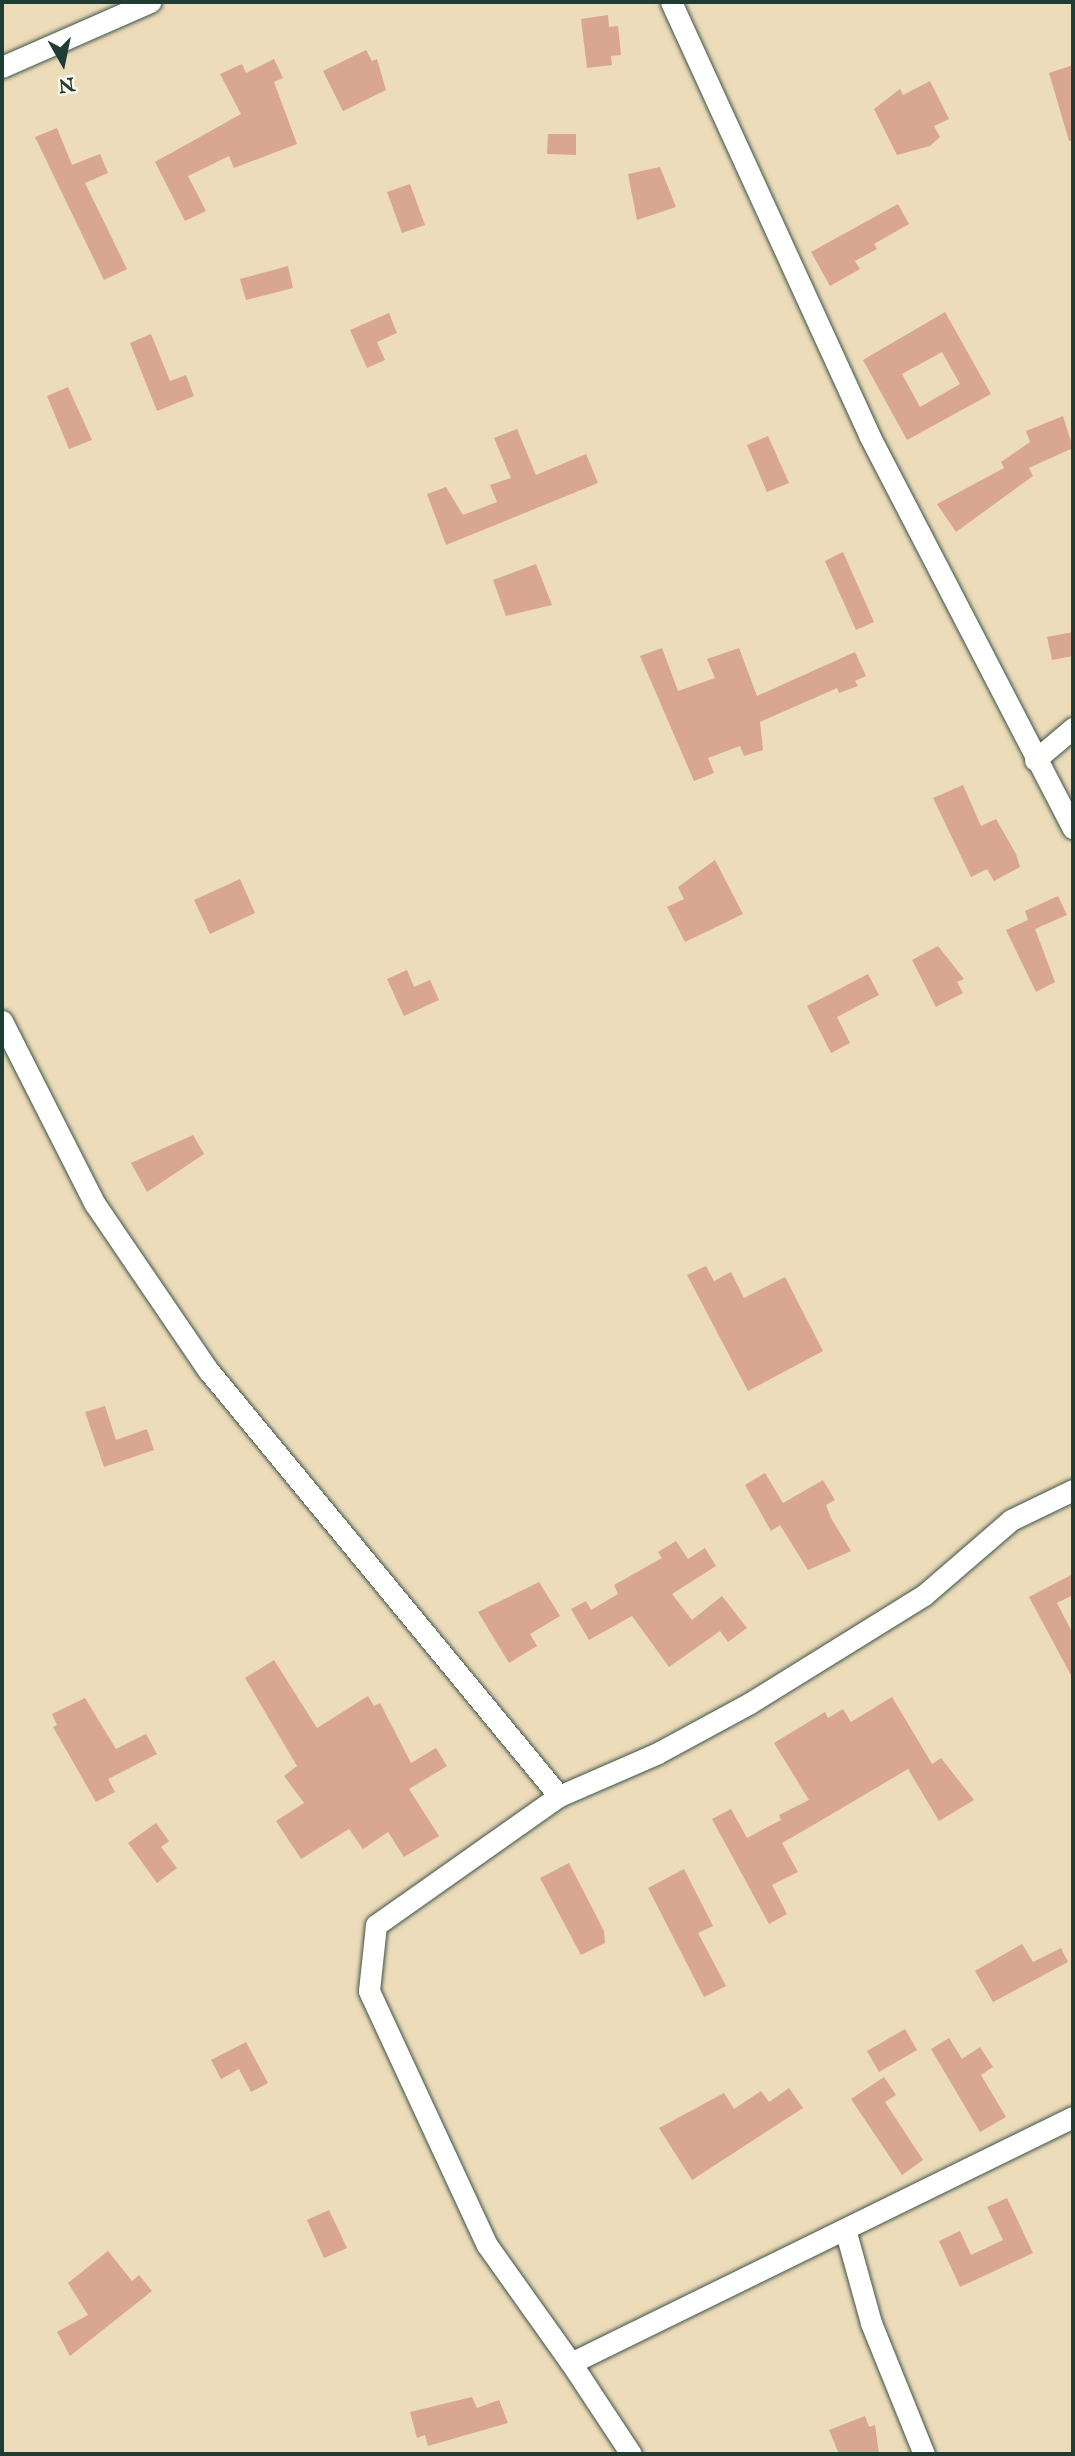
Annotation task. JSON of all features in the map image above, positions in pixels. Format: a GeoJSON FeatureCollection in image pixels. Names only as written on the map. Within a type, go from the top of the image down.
{"type":"FeatureCollection","features":[{"type":"Feature","properties":{"kind":"street"},"geometry":{"type":"LineString","coordinates":[[2,67],[150,2]]}},
{"type":"Feature","properties":{"kind":"street"},"geometry":{"type":"LineString","coordinates":[[671,2],[869,435],[1035,760],[1073,828]]}},
{"type":"Feature","properties":{"kind":"street"},"geometry":{"type":"LineString","coordinates":[[1035,760],[1073,728]]}},
{"type":"Feature","properties":{"kind":"street"},"geometry":{"type":"LineString","coordinates":[[2,1021],[95,1204],[208,1370],[559,1796]]}},
{"type":"Feature","properties":{"kind":"street"},"geometry":{"type":"LineString","coordinates":[[631,2454],[571,2362],[487,2245],[369,1991],[376,1925],[559,1796],[659,1753],[750,1703],[924,1595],[1011,1520],[1073,1490]]}},
{"type":"Feature","properties":{"kind":"street"},"geometry":{"type":"LineString","coordinates":[[571,2362],[1073,2117]]}},
{"type":"Feature","properties":{"kind":"street"},"geometry":{"type":"LineString","coordinates":[[845,2229],[871,2323],[924,2454]]}},
{"type":"Feature","properties":{"kind":"building"},"geometry":{"type":"Polygon","coordinates":[[[608,15],[609,27],[618,26],[621,55],[611,56],[612,65],[587,68],[581,19],[608,15]]]}},
{"type":"Feature","properties":{"kind":"building"},"geometry":{"type":"Polygon","coordinates":[[[366,50],[372,61],[377,59],[386,90],[343,111],[323,71],[366,50]]]}},
{"type":"Feature","properties":{"kind":"building"},"geometry":{"type":"Polygon","coordinates":[[[274,59],[283,78],[274,82],[297,144],[234,168],[229,156],[188,176],[206,211],[185,221],[155,162],[241,114],[220,74],[242,64],[246,73],[274,59]]]}},
{"type":"Feature","properties":{"kind":"building"},"geometry":{"type":"Polygon","coordinates":[[[1073,65],[1073,140],[1069,141],[1049,73],[1073,65]]]}},
{"type":"Feature","properties":{"kind":"building"},"geometry":{"type":"Polygon","coordinates":[[[930,81],[949,119],[934,126],[940,137],[930,146],[897,155],[874,109],[900,89],[903,95],[930,81]]]}},
{"type":"Feature","properties":{"kind":"building"},"geometry":{"type":"Polygon","coordinates":[[[57,128],[72,165],[100,154],[108,173],[85,183],[127,269],[104,280],[35,137],[57,128]]]}},
{"type":"Feature","properties":{"kind":"building"},"geometry":{"type":"Polygon","coordinates":[[[548,134],[576,134],[576,155],[547,154],[548,134]]]}},
{"type":"Feature","properties":{"kind":"building"},"geometry":{"type":"Polygon","coordinates":[[[660,167],[676,207],[637,220],[628,174],[660,167]]]}},
{"type":"Feature","properties":{"kind":"building"},"geometry":{"type":"Polygon","coordinates":[[[410,184],[425,225],[402,233],[387,192],[410,184]]]}},
{"type":"Feature","properties":{"kind":"building"},"geometry":{"type":"Polygon","coordinates":[[[898,204],[909,224],[874,244],[877,249],[855,261],[860,269],[830,286],[811,252],[898,204]]]}},
{"type":"Feature","properties":{"kind":"building"},"geometry":{"type":"Polygon","coordinates":[[[288,266],[293,288],[246,300],[240,279],[288,266]]]}},
{"type":"Feature","properties":{"kind":"building"},"geometry":{"type":"Polygon","coordinates":[[[945,312],[991,394],[907,440],[863,360],[945,312]],[[942,352],[902,374],[920,407],[960,384],[942,352]]]}},
{"type":"Feature","properties":{"kind":"building"},"geometry":{"type":"Polygon","coordinates":[[[389,313],[397,333],[377,342],[385,360],[367,368],[350,330],[389,313]]]}},
{"type":"Feature","properties":{"kind":"building"},"geometry":{"type":"Polygon","coordinates":[[[151,334],[170,381],[186,375],[194,396],[157,411],[130,343],[151,334]]]}},
{"type":"Feature","properties":{"kind":"building"},"geometry":{"type":"Polygon","coordinates":[[[68,387],[92,440],[69,449],[47,396],[68,387]]]}},
{"type":"Feature","properties":{"kind":"building"},"geometry":{"type":"Polygon","coordinates":[[[1063,416],[1073,448],[1029,468],[1033,476],[956,532],[937,504],[1004,468],[1001,462],[1030,442],[1026,431],[1063,416]]]}},
{"type":"Feature","properties":{"kind":"building"},"geometry":{"type":"Polygon","coordinates":[[[517,429],[536,475],[586,454],[598,483],[446,545],[427,494],[446,487],[463,515],[497,502],[490,485],[511,478],[494,438],[517,429]]]}},
{"type":"Feature","properties":{"kind":"building"},"geometry":{"type":"Polygon","coordinates":[[[768,436],[789,483],[767,492],[747,445],[768,436]]]}},
{"type":"Feature","properties":{"kind":"building"},"geometry":{"type":"Polygon","coordinates":[[[843,552],[874,622],[856,630],[825,561],[843,552]]]}},
{"type":"Feature","properties":{"kind":"building"},"geometry":{"type":"Polygon","coordinates":[[[536,564],[552,605],[506,616],[493,580],[536,564]]]}},
{"type":"Feature","properties":{"kind":"building"},"geometry":{"type":"Polygon","coordinates":[[[1073,632],[1073,656],[1052,660],[1047,637],[1073,632]]]}},
{"type":"Feature","properties":{"kind":"building"},"geometry":{"type":"Polygon","coordinates":[[[662,648],[678,691],[715,678],[707,659],[739,648],[757,696],[855,652],[866,676],[855,681],[858,686],[839,693],[837,688],[760,722],[763,750],[744,756],[740,746],[708,758],[714,773],[694,781],[640,656],[662,648]]]}},
{"type":"Feature","properties":{"kind":"building"},"geometry":{"type":"Polygon","coordinates":[[[963,785],[981,826],[996,819],[1016,854],[1020,867],[994,881],[987,869],[971,877],[933,798],[963,785]]]}},
{"type":"Feature","properties":{"kind":"building"},"geometry":{"type":"Polygon","coordinates":[[[715,860],[743,914],[685,942],[667,907],[684,899],[678,887],[715,860]]]}},
{"type":"Feature","properties":{"kind":"building"},"geometry":{"type":"Polygon","coordinates":[[[240,879],[255,913],[210,934],[194,900],[240,879]]]}},
{"type":"Feature","properties":{"kind":"building"},"geometry":{"type":"Polygon","coordinates":[[[1058,896],[1067,915],[1035,929],[1055,982],[1036,992],[1006,930],[1028,920],[1025,911],[1058,896]]]}},
{"type":"Feature","properties":{"kind":"building"},"geometry":{"type":"Polygon","coordinates":[[[938,946],[964,979],[957,982],[963,993],[936,1007],[912,960],[938,946]]]}},
{"type":"Feature","properties":{"kind":"building"},"geometry":{"type":"Polygon","coordinates":[[[407,970],[414,987],[430,980],[439,1000],[404,1016],[387,979],[407,970]]]}},
{"type":"Feature","properties":{"kind":"building"},"geometry":{"type":"Polygon","coordinates":[[[868,974],[879,995],[837,1017],[850,1043],[831,1053],[807,1006],[868,974]]]}},
{"type":"Feature","properties":{"kind":"building"},"geometry":{"type":"Polygon","coordinates":[[[193,1135],[204,1154],[147,1192],[131,1163],[193,1135]]]}},
{"type":"Feature","properties":{"kind":"building"},"geometry":{"type":"Polygon","coordinates":[[[706,1266],[714,1281],[731,1272],[744,1298],[785,1277],[823,1351],[748,1391],[687,1275],[706,1266]]]}},
{"type":"Feature","properties":{"kind":"building"},"geometry":{"type":"Polygon","coordinates":[[[105,1406],[116,1440],[147,1429],[154,1450],[104,1467],[85,1412],[105,1406]]]}},
{"type":"Feature","properties":{"kind":"building"},"geometry":{"type":"Polygon","coordinates":[[[765,1473],[783,1503],[823,1480],[835,1500],[826,1505],[831,1518],[851,1551],[808,1570],[780,1525],[771,1531],[745,1485],[765,1473]]]}},
{"type":"Feature","properties":{"kind":"building"},"geometry":{"type":"Polygon","coordinates":[[[676,1541],[688,1559],[705,1548],[716,1566],[672,1594],[692,1620],[722,1596],[747,1628],[728,1642],[720,1631],[669,1667],[632,1616],[589,1640],[571,1609],[586,1601],[591,1610],[618,1594],[614,1585],[662,1558],[658,1552],[676,1541]]]}},
{"type":"Feature","properties":{"kind":"building"},"geometry":{"type":"Polygon","coordinates":[[[1073,1574],[1073,1595],[1057,1603],[1073,1634],[1073,1679],[1029,1597],[1073,1574]]]}},
{"type":"Feature","properties":{"kind":"building"},"geometry":{"type":"Polygon","coordinates":[[[539,1582],[560,1616],[530,1634],[537,1646],[509,1663],[478,1612],[539,1582]]]}},
{"type":"Feature","properties":{"kind":"building"},"geometry":{"type":"Polygon","coordinates":[[[274,1660],[317,1728],[368,1696],[374,1706],[380,1703],[411,1763],[436,1748],[447,1766],[409,1789],[439,1836],[404,1857],[388,1832],[363,1849],[349,1829],[301,1859],[276,1821],[304,1803],[284,1776],[297,1766],[245,1678],[274,1660]]]}},
{"type":"Feature","properties":{"kind":"building"},"geometry":{"type":"Polygon","coordinates":[[[892,1697],[932,1764],[941,1758],[974,1800],[939,1821],[908,1769],[782,1843],[798,1872],[772,1885],[787,1914],[769,1924],[712,1819],[731,1809],[747,1838],[781,1820],[779,1815],[809,1800],[774,1743],[825,1712],[828,1718],[843,1709],[851,1722],[892,1697]]]}},
{"type":"Feature","properties":{"kind":"building"},"geometry":{"type":"Polygon","coordinates":[[[85,1698],[116,1749],[146,1734],[157,1754],[108,1779],[115,1792],[96,1802],[53,1727],[57,1725],[52,1714],[85,1698]]]}},
{"type":"Feature","properties":{"kind":"building"},"geometry":{"type":"Polygon","coordinates":[[[156,1823],[169,1841],[161,1847],[177,1868],[157,1883],[128,1843],[156,1823]]]}},
{"type":"Feature","properties":{"kind":"building"},"geometry":{"type":"Polygon","coordinates":[[[569,1863],[604,1931],[605,1943],[581,1955],[540,1878],[569,1863]]]}},
{"type":"Feature","properties":{"kind":"building"},"geometry":{"type":"Polygon","coordinates":[[[684,1869],[713,1926],[698,1933],[726,1986],[704,1997],[648,1888],[684,1869]]]}},
{"type":"Feature","properties":{"kind":"building"},"geometry":{"type":"Polygon","coordinates":[[[1022,1944],[1033,1962],[1061,1948],[1068,1962],[993,2002],[975,1971],[1022,1944]]]}},
{"type":"Feature","properties":{"kind":"building"},"geometry":{"type":"Polygon","coordinates":[[[905,2029],[917,2050],[879,2072],[867,2051],[905,2029]]]}},
{"type":"Feature","properties":{"kind":"building"},"geometry":{"type":"Polygon","coordinates":[[[949,2038],[962,2059],[980,2047],[993,2067],[981,2075],[1006,2117],[980,2132],[931,2049],[949,2038]]]}},
{"type":"Feature","properties":{"kind":"building"},"geometry":{"type":"Polygon","coordinates":[[[246,2042],[268,2083],[251,2092],[239,2069],[221,2079],[211,2060],[246,2042]]]}},
{"type":"Feature","properties":{"kind":"building"},"geometry":{"type":"Polygon","coordinates":[[[884,2077],[896,2095],[885,2102],[923,2160],[902,2175],[851,2099],[884,2077]]]}},
{"type":"Feature","properties":{"kind":"building"},"geometry":{"type":"Polygon","coordinates":[[[789,2088],[803,2108],[692,2180],[659,2128],[724,2093],[734,2109],[761,2091],[769,2102],[789,2088]]]}},
{"type":"Feature","properties":{"kind":"building"},"geometry":{"type":"Polygon","coordinates":[[[1007,2198],[1033,2253],[960,2287],[939,2241],[960,2231],[971,2255],[1003,2240],[987,2207],[1007,2198]]]}},
{"type":"Feature","properties":{"kind":"building"},"geometry":{"type":"Polygon","coordinates":[[[329,2210],[347,2248],[324,2258],[307,2220],[329,2210]]]}},
{"type":"Feature","properties":{"kind":"building"},"geometry":{"type":"Polygon","coordinates":[[[108,2251],[132,2281],[139,2275],[152,2291],[70,2356],[57,2332],[88,2315],[68,2283],[108,2251]]]}},
{"type":"Feature","properties":{"kind":"building"},"geometry":{"type":"Polygon","coordinates":[[[472,2397],[477,2408],[499,2400],[508,2423],[428,2446],[425,2435],[417,2438],[410,2412],[472,2397]]]}},
{"type":"Feature","properties":{"kind":"building"},"geometry":{"type":"Polygon","coordinates":[[[865,2416],[869,2427],[875,2425],[879,2454],[839,2454],[829,2430],[865,2416]]]}}]}
